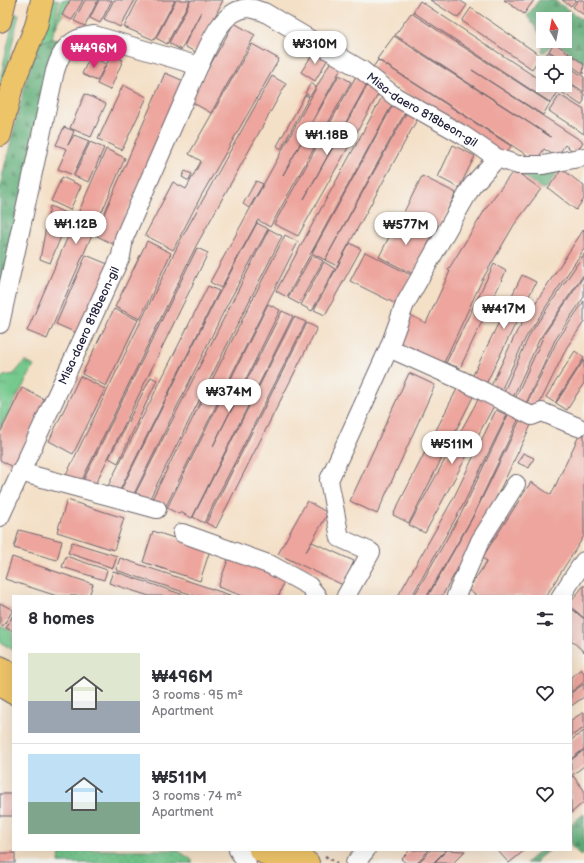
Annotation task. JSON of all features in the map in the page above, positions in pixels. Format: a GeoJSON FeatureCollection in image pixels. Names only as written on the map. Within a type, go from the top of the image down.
{"type":"FeatureCollection","features":[{"type":"Feature","properties":{"kind":"main road"},"geometry":{"type":"LineString","coordinates":[[0,21],[5,0]]}},
{"type":"Feature","properties":{"kind":"main road"},"geometry":{"type":"LineString","coordinates":[[0,135],[12,86],[27,0]]}},
{"type":"Feature","properties":{"kind":"main road"},"geometry":{"type":"LineString","coordinates":[[12,86],[36,26],[42,0]]}},
{"type":"Feature","properties":{"kind":"main road"},"geometry":{"type":"LineString","coordinates":[[0,668],[12,674]]}},
{"type":"Feature","properties":{"kind":"main road"},"geometry":{"type":"LineString","coordinates":[[0,685],[12,692]]}},
{"type":"Feature","properties":{"kind":"main road"},"geometry":{"type":"LineString","coordinates":[[262,851],[280,863]]}},
{"type":"Feature","properties":{"kind":"main road"},"geometry":{"type":"LineString","coordinates":[[290,851],[308,863]]}},
{"type":"Feature","properties":{"kind":"lane","name":"Misa-daero 818beon-gil"},"geometry":{"type":"LineString","coordinates":[[0,517],[121,256],[124,238],[199,66],[221,23],[235,11],[250,8],[264,12],[362,70],[396,97],[463,136],[497,158],[518,165],[543,165],[584,157]]}},
{"type":"Feature","properties":{"kind":"lane"},"geometry":{"type":"LineString","coordinates":[[0,324],[55,71],[60,55],[70,43],[81,37],[94,35],[199,66]]}},
{"type":"Feature","properties":{"kind":"lane"},"geometry":{"type":"LineString","coordinates":[[347,595],[371,552],[340,538],[329,480],[389,348],[405,304],[472,186],[497,158]]}},
{"type":"Feature","properties":{"kind":"lane"},"geometry":{"type":"LineString","coordinates":[[389,348],[463,381],[532,416],[542,412],[578,427]]}},
{"type":"Feature","properties":{"kind":"lane"},"geometry":{"type":"LineString","coordinates":[[20,472],[157,509]]}},
{"type":"Feature","properties":{"kind":"lane"},"geometry":{"type":"LineString","coordinates":[[456,595],[480,541],[516,484]]}},
{"type":"Feature","properties":{"kind":"lane"},"geometry":{"type":"LineString","coordinates":[[182,533],[271,565],[309,586],[316,595]]}},
{"type":"Feature","properties":{"kind":"lane"},"geometry":{"type":"LineString","coordinates":[[562,595],[584,561]]}},
{"type":"Feature","properties":{"kind":"lane"},"geometry":{"type":"LineString","coordinates":[[239,851],[247,863]]}},
{"type":"Feature","properties":{"kind":"lane"},"geometry":{"type":"LineString","coordinates":[[355,863],[365,851]]}},
{"type":"Feature","properties":{"kind":"green space"},"geometry":{"type":"Polygon","coordinates":[[[50,0],[59,0],[52,39],[38,42],[50,0]]]}},
{"type":"Feature","properties":{"kind":"green space"},"geometry":{"type":"Polygon","coordinates":[[[62,0],[70,0],[54,31],[62,0]]]}},
{"type":"Feature","properties":{"kind":"green space"},"geometry":{"type":"Polygon","coordinates":[[[539,0],[554,0],[571,12],[536,12],[536,29],[527,16],[539,0]]]}},
{"type":"Feature","properties":{"kind":"green space"},"geometry":{"type":"Polygon","coordinates":[[[15,13],[19,14],[0,96],[0,79],[15,13]]]}},
{"type":"Feature","properties":{"kind":"green space"},"geometry":{"type":"Polygon","coordinates":[[[572,13],[584,21],[584,63],[564,48],[572,48],[572,13]]]}},
{"type":"Feature","properties":{"kind":"green space"},"geometry":{"type":"Polygon","coordinates":[[[52,39],[60,40],[0,303],[0,185],[26,80],[38,42],[52,39]]]}},
{"type":"Feature","properties":{"kind":"green space"},"geometry":{"type":"Polygon","coordinates":[[[543,48],[549,48],[545,52],[542,52],[543,48]]]}},
{"type":"Feature","properties":{"kind":"green space"},"geometry":{"type":"Polygon","coordinates":[[[560,169],[546,188],[542,189],[515,170],[560,169]]]}},
{"type":"Feature","properties":{"kind":"green space"},"geometry":{"type":"Polygon","coordinates":[[[25,361],[34,366],[0,428],[0,379],[4,376],[14,374],[25,361]]]}},
{"type":"Feature","properties":{"kind":"green space"},"geometry":{"type":"Polygon","coordinates":[[[0,626],[12,632],[12,649],[0,642],[0,626]]]}},
{"type":"Feature","properties":{"kind":"green space"},"geometry":{"type":"Polygon","coordinates":[[[584,814],[584,854],[581,856],[572,847],[572,823],[584,814]]]}},
{"type":"Feature","properties":{"kind":"green space"},"geometry":{"type":"Polygon","coordinates":[[[60,851],[178,851],[192,860],[192,863],[59,863],[60,851]]]}},
{"type":"Feature","properties":{"kind":"green space"},"geometry":{"type":"Polygon","coordinates":[[[540,851],[548,851],[538,859],[536,863],[526,863],[540,851]]]}},
{"type":"Feature","properties":{"kind":"building"},"geometry":{"type":"Polygon","coordinates":[[[70,0],[83,0],[72,20],[62,15],[70,0]]]}},
{"type":"Feature","properties":{"kind":"building"},"geometry":{"type":"Polygon","coordinates":[[[85,0],[98,0],[85,26],[74,21],[85,0]]]}},
{"type":"Feature","properties":{"kind":"building"},"geometry":{"type":"Polygon","coordinates":[[[99,0],[112,0],[100,23],[90,18],[99,0]]]}},
{"type":"Feature","properties":{"kind":"building"},"geometry":{"type":"Polygon","coordinates":[[[114,0],[135,0],[120,27],[104,19],[114,0]]]}},
{"type":"Feature","properties":{"kind":"building"},"geometry":{"type":"Polygon","coordinates":[[[138,0],[175,0],[154,40],[124,27],[138,0]]]}},
{"type":"Feature","properties":{"kind":"building"},"geometry":{"type":"Polygon","coordinates":[[[176,0],[190,0],[167,44],[156,38],[176,0]]]}},
{"type":"Feature","properties":{"kind":"building"},"geometry":{"type":"Polygon","coordinates":[[[191,0],[223,0],[197,53],[184,46],[201,12],[181,50],[169,43],[191,0]]]}},
{"type":"Feature","properties":{"kind":"building"},"geometry":{"type":"Polygon","coordinates":[[[430,0],[459,0],[467,5],[458,18],[430,0]]]}},
{"type":"Feature","properties":{"kind":"building"},"geometry":{"type":"Polygon","coordinates":[[[504,0],[534,0],[524,14],[504,0]]]}},
{"type":"Feature","properties":{"kind":"building"},"geometry":{"type":"Polygon","coordinates":[[[562,0],[576,0],[571,6],[562,0]]]}},
{"type":"Feature","properties":{"kind":"building"},"geometry":{"type":"Polygon","coordinates":[[[578,0],[584,0],[584,15],[573,7],[578,0]]]}},
{"type":"Feature","properties":{"kind":"building"},"geometry":{"type":"Polygon","coordinates":[[[420,1],[536,77],[536,92],[558,92],[551,103],[413,12],[420,1]]]}},
{"type":"Feature","properties":{"kind":"building"},"geometry":{"type":"Polygon","coordinates":[[[471,8],[541,56],[536,56],[536,63],[532,69],[462,21],[471,8]]]}},
{"type":"Feature","properties":{"kind":"building"},"geometry":{"type":"Polygon","coordinates":[[[411,13],[550,103],[543,115],[472,70],[583,142],[576,153],[565,145],[557,157],[544,149],[536,161],[377,59],[394,36],[551,137],[395,35],[411,13]]]}},
{"type":"Feature","properties":{"kind":"building"},"geometry":{"type":"Polygon","coordinates":[[[234,23],[255,35],[211,113],[190,101],[234,23]]]}},
{"type":"Feature","properties":{"kind":"building"},"geometry":{"type":"Polygon","coordinates":[[[252,44],[279,59],[201,196],[173,250],[145,235],[173,182],[186,189],[201,161],[189,154],[252,44]]]}},
{"type":"Feature","properties":{"kind":"building"},"geometry":{"type":"Polygon","coordinates":[[[551,48],[562,48],[569,53],[567,56],[556,56],[549,51],[551,48]]]}},
{"type":"Feature","properties":{"kind":"building"},"geometry":{"type":"Polygon","coordinates":[[[316,49],[329,57],[315,81],[301,72],[316,49]]]}},
{"type":"Feature","properties":{"kind":"building"},"geometry":{"type":"Polygon","coordinates":[[[548,52],[554,56],[545,56],[548,52]]]}},
{"type":"Feature","properties":{"kind":"building"},"geometry":{"type":"Polygon","coordinates":[[[570,54],[584,64],[583,74],[572,66],[572,56],[569,56],[570,54]]]}},
{"type":"Feature","properties":{"kind":"building"},"geometry":{"type":"Polygon","coordinates":[[[111,55],[123,60],[110,90],[97,84],[111,55]]]}},
{"type":"Feature","properties":{"kind":"building"},"geometry":{"type":"Polygon","coordinates":[[[90,56],[106,64],[97,81],[82,74],[90,56]]]}},
{"type":"Feature","properties":{"kind":"building"},"geometry":{"type":"Polygon","coordinates":[[[332,59],[343,65],[283,175],[339,75],[351,82],[270,227],[258,220],[221,288],[210,282],[332,59]]]}},
{"type":"Feature","properties":{"kind":"building"},"geometry":{"type":"Polygon","coordinates":[[[378,60],[511,146],[504,156],[371,70],[378,60]]]}},
{"type":"Feature","properties":{"kind":"building"},"geometry":{"type":"Polygon","coordinates":[[[572,69],[584,77],[584,92],[572,84],[572,69]]]}},
{"type":"Feature","properties":{"kind":"building"},"geometry":{"type":"Polygon","coordinates":[[[165,73],[184,81],[113,244],[95,235],[165,73]]]}},
{"type":"Feature","properties":{"kind":"building"},"geometry":{"type":"Polygon","coordinates":[[[272,76],[286,84],[196,246],[80,484],[65,477],[181,239],[272,76]]]}},
{"type":"Feature","properties":{"kind":"building"},"geometry":{"type":"Polygon","coordinates":[[[356,76],[368,82],[304,199],[368,84],[380,91],[298,236],[274,224],[356,76]]]}},
{"type":"Feature","properties":{"kind":"building"},"geometry":{"type":"Polygon","coordinates":[[[311,83],[316,87],[310,96],[305,93],[311,83]]]}},
{"type":"Feature","properties":{"kind":"building"},"geometry":{"type":"Polygon","coordinates":[[[123,85],[147,97],[122,150],[98,139],[123,85]]]}},
{"type":"Feature","properties":{"kind":"building"},"geometry":{"type":"Polygon","coordinates":[[[572,86],[584,94],[584,101],[581,105],[562,92],[572,92],[572,86]]]}},
{"type":"Feature","properties":{"kind":"building"},"geometry":{"type":"Polygon","coordinates":[[[85,94],[106,104],[91,137],[70,128],[85,94]]]}},
{"type":"Feature","properties":{"kind":"building"},"geometry":{"type":"Polygon","coordinates":[[[305,95],[309,97],[281,149],[277,146],[305,95]]]}},
{"type":"Feature","properties":{"kind":"building"},"geometry":{"type":"Polygon","coordinates":[[[560,95],[584,110],[584,134],[549,111],[560,95]]]}},
{"type":"Feature","properties":{"kind":"building"},"geometry":{"type":"Polygon","coordinates":[[[382,97],[393,103],[287,297],[276,291],[382,97]]]}},
{"type":"Feature","properties":{"kind":"building"},"geometry":{"type":"Polygon","coordinates":[[[394,103],[407,109],[325,260],[312,253],[394,103]]]}},
{"type":"Feature","properties":{"kind":"building"},"geometry":{"type":"Polygon","coordinates":[[[408,110],[419,116],[337,266],[325,260],[408,110]]]}},
{"type":"Feature","properties":{"kind":"building"},"geometry":{"type":"Polygon","coordinates":[[[64,127],[74,131],[68,145],[74,135],[89,141],[73,175],[58,169],[67,149],[56,145],[64,127]]]}},
{"type":"Feature","properties":{"kind":"building"},"geometry":{"type":"Polygon","coordinates":[[[90,142],[104,148],[89,182],[74,176],[90,142]]]}},
{"type":"Feature","properties":{"kind":"building"},"geometry":{"type":"Polygon","coordinates":[[[453,145],[475,156],[459,188],[438,177],[453,145]]]}},
{"type":"Feature","properties":{"kind":"building"},"geometry":{"type":"Polygon","coordinates":[[[106,149],[125,158],[47,339],[27,331],[106,149]]]}},
{"type":"Feature","properties":{"kind":"building"},"geometry":{"type":"Polygon","coordinates":[[[562,169],[584,186],[584,199],[576,210],[548,188],[562,169]]]}},
{"type":"Feature","properties":{"kind":"building"},"geometry":{"type":"Polygon","coordinates":[[[514,170],[541,189],[514,225],[482,280],[442,367],[396,346],[410,315],[426,323],[450,271],[448,270],[488,205],[514,170]]]}},
{"type":"Feature","properties":{"kind":"building"},"geometry":{"type":"Polygon","coordinates":[[[185,171],[192,174],[189,181],[182,177],[185,171]]]}},
{"type":"Feature","properties":{"kind":"building"},"geometry":{"type":"Polygon","coordinates":[[[422,176],[456,193],[436,233],[402,216],[422,176]]]}},
{"type":"Feature","properties":{"kind":"building"},"geometry":{"type":"Polygon","coordinates":[[[62,177],[81,186],[70,210],[51,201],[62,177]]]}},
{"type":"Feature","properties":{"kind":"building"},"geometry":{"type":"Polygon","coordinates":[[[256,181],[263,184],[249,208],[243,204],[256,181]]]}},
{"type":"Feature","properties":{"kind":"building"},"geometry":{"type":"Polygon","coordinates":[[[50,206],[70,215],[50,263],[40,259],[50,206]]]}},
{"type":"Feature","properties":{"kind":"building"},"geometry":{"type":"Polygon","coordinates":[[[399,217],[433,234],[413,274],[379,257],[399,217]]]}},
{"type":"Feature","properties":{"kind":"building"},"geometry":{"type":"Polygon","coordinates":[[[257,223],[268,229],[225,309],[131,500],[119,494],[214,303],[257,223]]]}},
{"type":"Feature","properties":{"kind":"building"},"geometry":{"type":"Polygon","coordinates":[[[269,229],[282,236],[148,502],[133,498],[269,229]]]}},
{"type":"Feature","properties":{"kind":"building"},"geometry":{"type":"Polygon","coordinates":[[[584,229],[584,249],[526,337],[499,395],[489,390],[517,331],[584,229]]]}},
{"type":"Feature","properties":{"kind":"building"},"geometry":{"type":"Polygon","coordinates":[[[285,235],[298,242],[165,508],[150,503],[285,235]]]}},
{"type":"Feature","properties":{"kind":"building"},"geometry":{"type":"Polygon","coordinates":[[[147,241],[171,253],[140,319],[115,307],[147,241]]]}},
{"type":"Feature","properties":{"kind":"building"},"geometry":{"type":"Polygon","coordinates":[[[350,243],[361,249],[325,315],[314,310],[350,243]]]}},
{"type":"Feature","properties":{"kind":"building"},"geometry":{"type":"Polygon","coordinates":[[[197,248],[208,253],[93,489],[82,483],[197,248]]]}},
{"type":"Feature","properties":{"kind":"building"},"geometry":{"type":"Polygon","coordinates":[[[365,252],[411,275],[396,304],[350,281],[365,252]]]}},
{"type":"Feature","properties":{"kind":"building"},"geometry":{"type":"Polygon","coordinates":[[[584,254],[584,274],[539,340],[511,402],[501,398],[530,334],[584,254]]]}},
{"type":"Feature","properties":{"kind":"building"},"geometry":{"type":"Polygon","coordinates":[[[86,255],[110,265],[79,334],[56,324],[86,255]]]}},
{"type":"Feature","properties":{"kind":"building"},"geometry":{"type":"Polygon","coordinates":[[[312,255],[323,261],[299,304],[288,298],[312,255]]]}},
{"type":"Feature","properties":{"kind":"building"},"geometry":{"type":"Polygon","coordinates":[[[324,262],[335,269],[312,311],[301,305],[324,262]]]}},
{"type":"Feature","properties":{"kind":"building"},"geometry":{"type":"Polygon","coordinates":[[[494,264],[506,271],[460,368],[446,363],[494,264]]]}},
{"type":"Feature","properties":{"kind":"building"},"geometry":{"type":"Polygon","coordinates":[[[522,275],[536,282],[485,386],[471,379],[522,275]]]}},
{"type":"Feature","properties":{"kind":"building"},"geometry":{"type":"Polygon","coordinates":[[[584,276],[584,297],[555,340],[524,408],[513,403],[545,333],[584,276]]]}},
{"type":"Feature","properties":{"kind":"building"},"geometry":{"type":"Polygon","coordinates":[[[208,286],[219,291],[117,496],[106,490],[208,286]]]}},
{"type":"Feature","properties":{"kind":"building"},"geometry":{"type":"Polygon","coordinates":[[[584,301],[584,322],[567,347],[535,413],[525,408],[557,341],[584,301]]]}},
{"type":"Feature","properties":{"kind":"building"},"geometry":{"type":"Polygon","coordinates":[[[268,304],[280,310],[213,446],[282,311],[293,316],[192,518],[180,512],[179,514],[167,508],[268,304]]]}},
{"type":"Feature","properties":{"kind":"building"},"geometry":{"type":"Polygon","coordinates":[[[114,309],[138,320],[106,386],[82,374],[114,309]]]}},
{"type":"Feature","properties":{"kind":"building"},"geometry":{"type":"Polygon","coordinates":[[[294,317],[306,322],[204,523],[193,517],[294,317]]]}},
{"type":"Feature","properties":{"kind":"building"},"geometry":{"type":"Polygon","coordinates":[[[307,323],[317,328],[216,528],[206,523],[307,323]]]}},
{"type":"Feature","properties":{"kind":"building"},"geometry":{"type":"Polygon","coordinates":[[[575,351],[584,358],[555,403],[546,397],[575,351]]]}},
{"type":"Feature","properties":{"kind":"building"},"geometry":{"type":"Polygon","coordinates":[[[584,360],[584,383],[567,410],[556,403],[584,360]]]}},
{"type":"Feature","properties":{"kind":"building"},"geometry":{"type":"Polygon","coordinates":[[[409,373],[435,385],[377,514],[350,501],[409,373]]]}},
{"type":"Feature","properties":{"kind":"building"},"geometry":{"type":"Polygon","coordinates":[[[80,376],[105,389],[73,454],[49,441],[80,376]]]}},
{"type":"Feature","properties":{"kind":"building"},"geometry":{"type":"Polygon","coordinates":[[[151,377],[157,380],[118,463],[109,458],[151,377]]]}},
{"type":"Feature","properties":{"kind":"building"},"geometry":{"type":"Polygon","coordinates":[[[459,385],[475,393],[409,523],[393,515],[459,385]]]}},
{"type":"Feature","properties":{"kind":"building"},"geometry":{"type":"Polygon","coordinates":[[[22,388],[46,400],[13,467],[0,460],[0,433],[22,388]]]}},
{"type":"Feature","properties":{"kind":"building"},"geometry":{"type":"Polygon","coordinates":[[[480,396],[495,404],[425,533],[409,525],[480,396]]]}},
{"type":"Feature","properties":{"kind":"building"},"geometry":{"type":"Polygon","coordinates":[[[496,410],[507,415],[463,505],[413,595],[399,595],[453,499],[496,410]]]}},
{"type":"Feature","properties":{"kind":"building"},"geometry":{"type":"Polygon","coordinates":[[[509,413],[519,418],[472,518],[428,595],[415,595],[462,512],[509,413]]]}},
{"type":"Feature","properties":{"kind":"building"},"geometry":{"type":"Polygon","coordinates":[[[521,418],[532,423],[484,523],[443,595],[429,595],[473,517],[521,418]]]}},
{"type":"Feature","properties":{"kind":"building"},"geometry":{"type":"Polygon","coordinates":[[[584,425],[584,536],[547,595],[476,595],[468,590],[487,561],[482,558],[531,482],[551,495],[584,425]]]}},
{"type":"Feature","properties":{"kind":"building"},"geometry":{"type":"Polygon","coordinates":[[[523,453],[534,458],[529,468],[518,463],[523,453]]]}},
{"type":"Feature","properties":{"kind":"building"},"geometry":{"type":"Polygon","coordinates":[[[67,500],[124,518],[114,550],[57,532],[67,500]]]}},
{"type":"Feature","properties":{"kind":"building"},"geometry":{"type":"Polygon","coordinates":[[[307,501],[328,513],[306,552],[312,542],[354,561],[343,585],[278,554],[307,501]]]}},
{"type":"Feature","properties":{"kind":"building"},"geometry":{"type":"Polygon","coordinates":[[[19,530],[62,541],[57,560],[14,548],[19,530]]]}},
{"type":"Feature","properties":{"kind":"building"},"geometry":{"type":"Polygon","coordinates":[[[153,531],[210,550],[200,581],[143,562],[153,531]]]}},
{"type":"Feature","properties":{"kind":"building"},"geometry":{"type":"Polygon","coordinates":[[[72,542],[117,556],[113,568],[68,553],[72,542]]]}},
{"type":"Feature","properties":{"kind":"building"},"geometry":{"type":"Polygon","coordinates":[[[66,556],[107,570],[104,580],[62,567],[66,556]]]}},
{"type":"Feature","properties":{"kind":"building"},"geometry":{"type":"Polygon","coordinates":[[[12,557],[93,584],[89,595],[54,595],[5,579],[12,557]]]}},
{"type":"Feature","properties":{"kind":"building"},"geometry":{"type":"Polygon","coordinates":[[[229,557],[285,577],[279,595],[240,595],[218,587],[229,557]]]}},
{"type":"Feature","properties":{"kind":"building"},"geometry":{"type":"Polygon","coordinates":[[[120,558],[230,595],[193,595],[116,570],[120,558]]]}},
{"type":"Feature","properties":{"kind":"building"},"geometry":{"type":"Polygon","coordinates":[[[113,571],[184,595],[146,595],[109,583],[113,571]]]}},
{"type":"Feature","properties":{"kind":"building"},"geometry":{"type":"Polygon","coordinates":[[[584,585],[584,618],[572,608],[572,601],[584,585]]]}},
{"type":"Feature","properties":{"kind":"building"},"geometry":{"type":"Polygon","coordinates":[[[0,603],[12,609],[12,612],[3,626],[0,624],[0,603]]]}},
{"type":"Feature","properties":{"kind":"building"},"geometry":{"type":"Polygon","coordinates":[[[572,609],[584,619],[584,652],[572,641],[572,609]]]}},
{"type":"Feature","properties":{"kind":"building"},"geometry":{"type":"Polygon","coordinates":[[[12,617],[12,631],[6,628],[12,617]]]}},
{"type":"Feature","properties":{"kind":"building"},"geometry":{"type":"Polygon","coordinates":[[[581,669],[584,673],[584,682],[572,691],[572,676],[581,669]]]}},
{"type":"Feature","properties":{"kind":"building"},"geometry":{"type":"Polygon","coordinates":[[[584,684],[584,697],[572,705],[572,692],[584,684]]]}},
{"type":"Feature","properties":{"kind":"building"},"geometry":{"type":"Polygon","coordinates":[[[584,712],[584,728],[572,735],[572,719],[584,712]]]}},
{"type":"Feature","properties":{"kind":"building"},"geometry":{"type":"Polygon","coordinates":[[[584,731],[584,749],[572,758],[572,739],[584,731]]]}},
{"type":"Feature","properties":{"kind":"building"},"geometry":{"type":"Polygon","coordinates":[[[584,750],[584,766],[572,775],[572,759],[584,750]]]}},
{"type":"Feature","properties":{"kind":"building"},"geometry":{"type":"Polygon","coordinates":[[[572,776],[584,790],[584,802],[572,812],[572,776]]]}},
{"type":"Feature","properties":{"kind":"building"},"geometry":{"type":"Polygon","coordinates":[[[0,794],[12,794],[12,816],[0,816],[0,794]]]}},
{"type":"Feature","properties":{"kind":"building"},"geometry":{"type":"Polygon","coordinates":[[[409,851],[428,851],[417,863],[406,863],[401,859],[409,851]]]}},
{"type":"Feature","properties":{"kind":"building"},"geometry":{"type":"Polygon","coordinates":[[[430,851],[445,851],[433,863],[418,863],[430,851]]]}},
{"type":"Feature","properties":{"kind":"building"},"geometry":{"type":"Polygon","coordinates":[[[446,851],[465,851],[453,863],[434,863],[446,851]]]}},
{"type":"Feature","properties":{"kind":"building"},"geometry":{"type":"Polygon","coordinates":[[[498,851],[524,851],[509,863],[498,851]]]}},
{"type":"Feature","properties":{"kind":"building"},"geometry":{"type":"Polygon","coordinates":[[[0,853],[15,853],[15,863],[0,863],[0,853]]]}}]}
